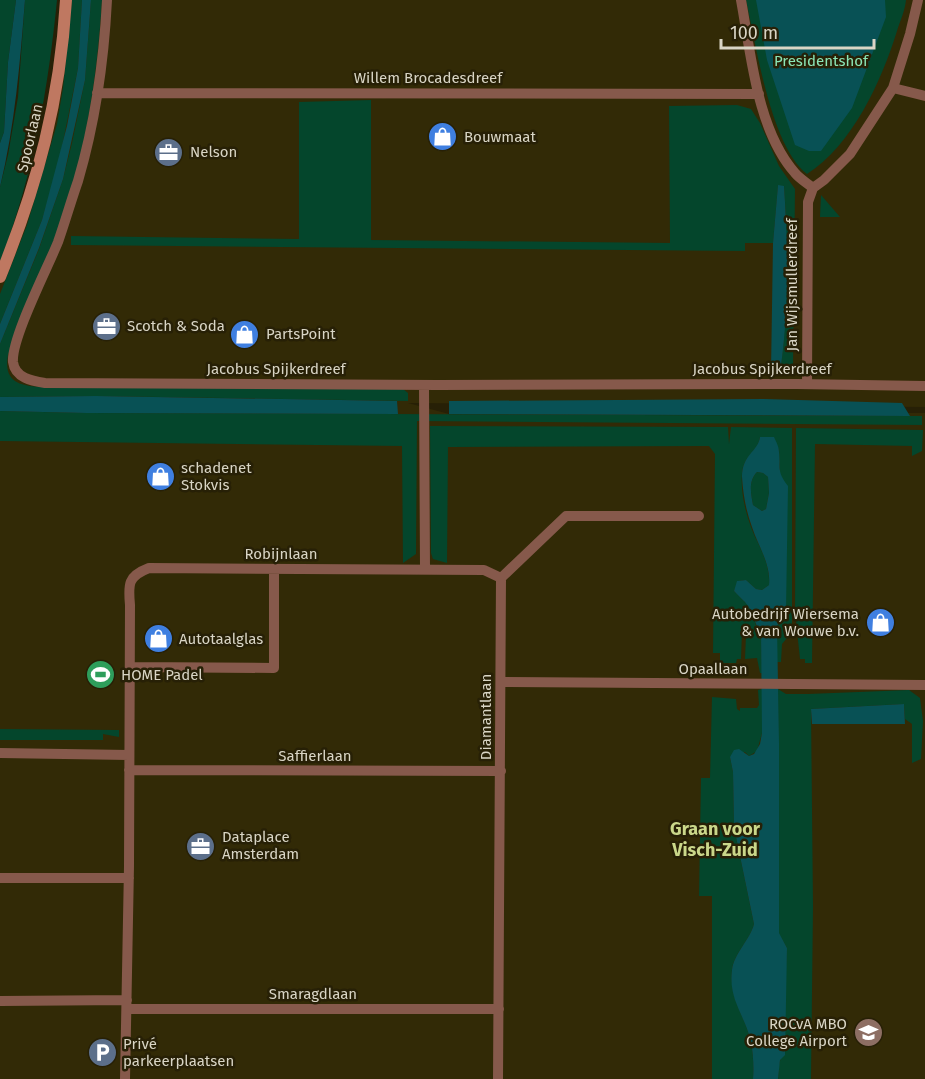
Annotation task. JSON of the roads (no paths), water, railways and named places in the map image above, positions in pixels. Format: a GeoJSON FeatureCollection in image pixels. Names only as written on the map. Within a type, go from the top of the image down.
{"type":"FeatureCollection","features":[{"type":"Feature","properties":{"kind":"main road","name":"Spoorlaan"},"geometry":{"type":"LineString","coordinates":[[0,277],[23,219],[47,137],[63,36],[66,0]]}},
{"type":"Feature","properties":{"kind":"street","name":"Jacobus Spijkerdreef"},"geometry":{"type":"LineString","coordinates":[[106,0],[97,93],[86,147],[58,242],[16,343],[13,362],[17,372],[28,380],[45,383],[925,386]]}},
{"type":"Feature","properties":{"kind":"street"},"geometry":{"type":"LineString","coordinates":[[741,0],[759,94],[780,151],[796,174],[813,188],[850,154],[893,88],[918,0]]}},
{"type":"Feature","properties":{"kind":"street"},"geometry":{"type":"LineString","coordinates":[[893,88],[925,96]]}},
{"type":"Feature","properties":{"kind":"street","name":"Willem Brocadesdreef"},"geometry":{"type":"LineString","coordinates":[[97,93],[759,94]]}},
{"type":"Feature","properties":{"kind":"street","name":"Jan Wijsmullerdreef"},"geometry":{"type":"LineString","coordinates":[[807,384],[808,202],[813,188]]}},
{"type":"Feature","properties":{"kind":"street"},"geometry":{"type":"LineString","coordinates":[[424,385],[425,569]]}},
{"type":"Feature","properties":{"kind":"street"},"geometry":{"type":"LineString","coordinates":[[501,578],[566,516],[699,516]]}},
{"type":"Feature","properties":{"kind":"street","name":"Robijnlaan"},"geometry":{"type":"LineString","coordinates":[[130,667],[128,588],[138,572],[148,568],[484,570],[501,578]]}},
{"type":"Feature","properties":{"kind":"street"},"geometry":{"type":"LineString","coordinates":[[125,1079],[130,667],[274,668],[274,569]]}},
{"type":"Feature","properties":{"kind":"street","name":"Diamantlaan"},"geometry":{"type":"LineString","coordinates":[[498,1079],[501,578]]}},
{"type":"Feature","properties":{"kind":"street","name":"Opaallaan"},"geometry":{"type":"LineString","coordinates":[[501,682],[925,684]]}},
{"type":"Feature","properties":{"kind":"street"},"geometry":{"type":"LineString","coordinates":[[0,753],[129,755]]}},
{"type":"Feature","properties":{"kind":"street","name":"Saffierlaan"},"geometry":{"type":"LineString","coordinates":[[129,770],[501,771]]}},
{"type":"Feature","properties":{"kind":"street"},"geometry":{"type":"LineString","coordinates":[[0,878],[129,878]]}},
{"type":"Feature","properties":{"kind":"street","name":"Smaragdlaan"},"geometry":{"type":"LineString","coordinates":[[0,1001],[499,1009]]}},
{"type":"Feature","properties":{"kind":"water"},"geometry":{"type":"Polygon","coordinates":[[[16,0],[25,0],[19,71],[0,187],[0,143],[4,132],[8,62],[16,0]]]}},
{"type":"Feature","properties":{"kind":"water"},"geometry":{"type":"Polygon","coordinates":[[[82,0],[91,0],[85,80],[63,179],[39,248],[0,344],[0,324],[42,220],[67,126],[78,68],[82,0]]]}},
{"type":"Feature","properties":{"kind":"water","name":"Presidentshof"},"geometry":{"type":"Polygon","coordinates":[[[756,0],[885,0],[886,17],[852,108],[821,151],[809,151],[795,145],[767,60],[756,0]]]}},
{"type":"Feature","properties":{"kind":"water"},"geometry":{"type":"Polygon","coordinates":[[[778,185],[784,186],[787,299],[781,366],[771,371],[773,243],[778,185]]]}},
{"type":"Feature","properties":{"kind":"water"},"geometry":{"type":"Polygon","coordinates":[[[96,396],[397,401],[398,414],[0,411],[0,397],[96,396]]]}},
{"type":"Feature","properties":{"kind":"water"},"geometry":{"type":"Polygon","coordinates":[[[764,399],[902,403],[910,416],[449,414],[449,401],[764,399]]]}},
{"type":"Feature","properties":{"kind":"water"},"geometry":{"type":"Polygon","coordinates":[[[760,437],[774,437],[779,450],[780,473],[788,486],[786,611],[777,626],[779,933],[787,948],[785,1055],[780,1060],[778,1079],[753,1079],[751,1042],[732,990],[731,981],[733,964],[754,924],[734,827],[733,772],[730,757],[734,750],[739,749],[749,756],[754,754],[760,744],[762,733],[761,634],[748,606],[734,591],[737,581],[746,580],[756,589],[762,590],[769,585],[766,562],[746,509],[742,477],[747,458],[760,437]],[[757,472],[752,479],[751,488],[753,505],[762,511],[766,509],[769,493],[768,477],[757,472]]]}},
{"type":"Feature","properties":{"kind":"water"},"geometry":{"type":"Polygon","coordinates":[[[904,704],[905,724],[812,724],[811,709],[904,704]]]}},
{"type":"Feature","properties":{"kind":"place","name":"Bouwmaat"},"geometry":{"type":"Point","coordinates":[443,137]}},
{"type":"Feature","properties":{"kind":"place","name":"Nelson"},"geometry":{"type":"Point","coordinates":[169,152]}},
{"type":"Feature","properties":{"kind":"place","name":"Scotch & Soda"},"geometry":{"type":"Point","coordinates":[106,326]}},
{"type":"Feature","properties":{"kind":"place","name":"PartsPoint"},"geometry":{"type":"Point","coordinates":[245,334]}},
{"type":"Feature","properties":{"kind":"place","name":"schadenet Stokvis"},"geometry":{"type":"Point","coordinates":[160,477]}},
{"type":"Feature","properties":{"kind":"place","name":"Autobedrijf Wiersema & van Wouwe b.v."},"geometry":{"type":"Point","coordinates":[880,623]}},
{"type":"Feature","properties":{"kind":"place","name":"Autotaalglas"},"geometry":{"type":"Point","coordinates":[158,639]}},
{"type":"Feature","properties":{"kind":"place","name":"HOME Padel"},"geometry":{"type":"Point","coordinates":[100,675]}},
{"type":"Feature","properties":{"kind":"place","name":"Dataplace Amsterdam"},"geometry":{"type":"Point","coordinates":[201,846]}},
{"type":"Feature","properties":{"kind":"place","name":"ROCvA MBO College Airport"},"geometry":{"type":"Point","coordinates":[868,1033]}},
{"type":"Feature","properties":{"kind":"place","name":"Privé parkeerplaatsen"},"geometry":{"type":"Point","coordinates":[102,1053]}},
{"type":"Feature","properties":{"kind":"district","name":"Graan voor Visch-Zuid"},"geometry":{"type":"Point","coordinates":[715,839]}}]}
